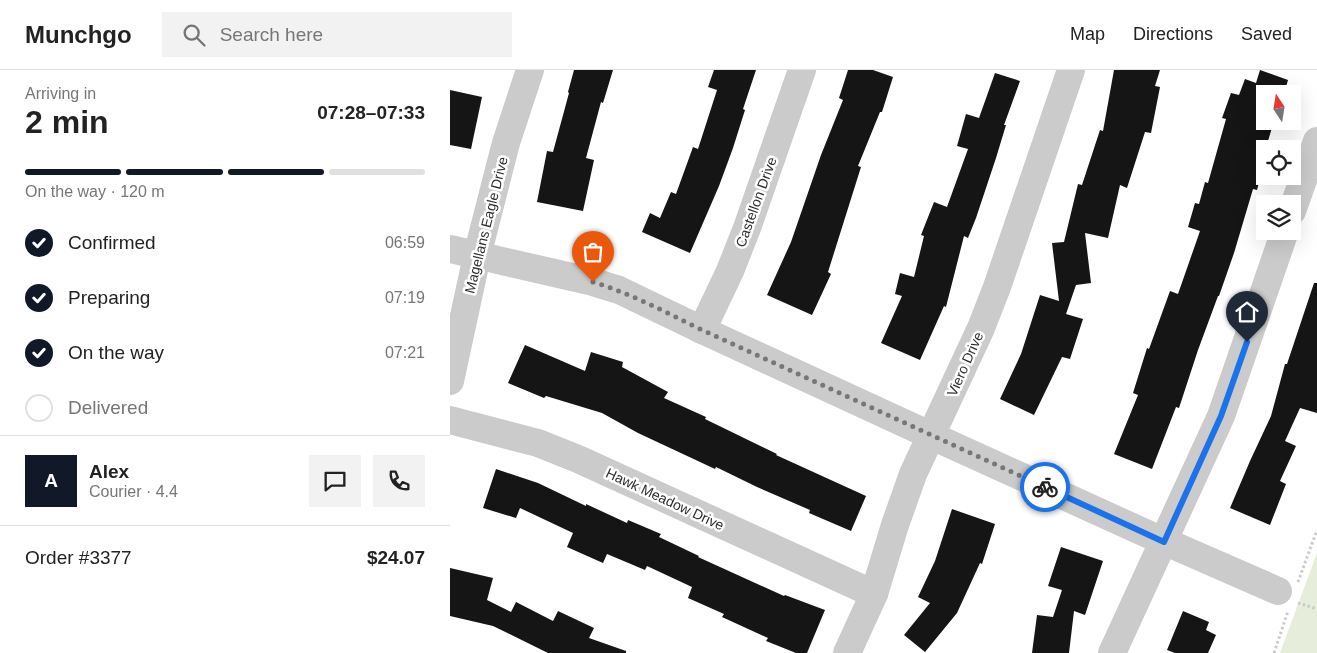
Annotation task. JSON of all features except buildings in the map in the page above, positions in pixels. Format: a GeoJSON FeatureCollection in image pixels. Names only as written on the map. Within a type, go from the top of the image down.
{"type":"FeatureCollection","features":[{"type":"Feature","properties":{"kind":"street","name":"Castellon Drive"},"geometry":{"type":"LineString","coordinates":[[702,330],[730,271],[747,228],[802,70]]}},
{"type":"Feature","properties":{"kind":"street","name":"Viero Drive"},"geometry":{"type":"LineString","coordinates":[[847,653],[874,594],[903,500],[981,328],[997,287],[1071,70]]}},
{"type":"Feature","properties":{"kind":"street","name":"Magellans Eagle Drive"},"geometry":{"type":"LineString","coordinates":[[450,381],[477,256],[524,72]]}},
{"type":"Feature","properties":{"kind":"street"},"geometry":{"type":"LineString","coordinates":[[1298,195],[1317,141]]}},
{"type":"Feature","properties":{"kind":"street"},"geometry":{"type":"LineString","coordinates":[[1112,653],[1221,416],[1282,240]]}},
{"type":"Feature","properties":{"kind":"street"},"geometry":{"type":"LineString","coordinates":[[450,249],[572,276],[619,290],[1164,542],[1278,591]]}},
{"type":"Feature","properties":{"kind":"street","name":"Hawk Meadow Drive"},"geometry":{"type":"LineString","coordinates":[[450,420],[538,444],[571,456],[874,594]]}},
{"type":"Feature","properties":{"kind":"green space"},"geometry":{"type":"Polygon","coordinates":[[[1317,553],[1317,653],[1280,653],[1317,553]]]}},
{"type":"Feature","properties":{"kind":"way so far"},"geometry":{"type":"LineString","coordinates":[[593,282],[619,290],[647,302],[702,330],[1045,487]]}},
{"type":"Feature","properties":{"kind":"route"},"geometry":{"type":"LineString","coordinates":[[1045,487],[1164,542],[1221,416],[1247,342]]}}]}
